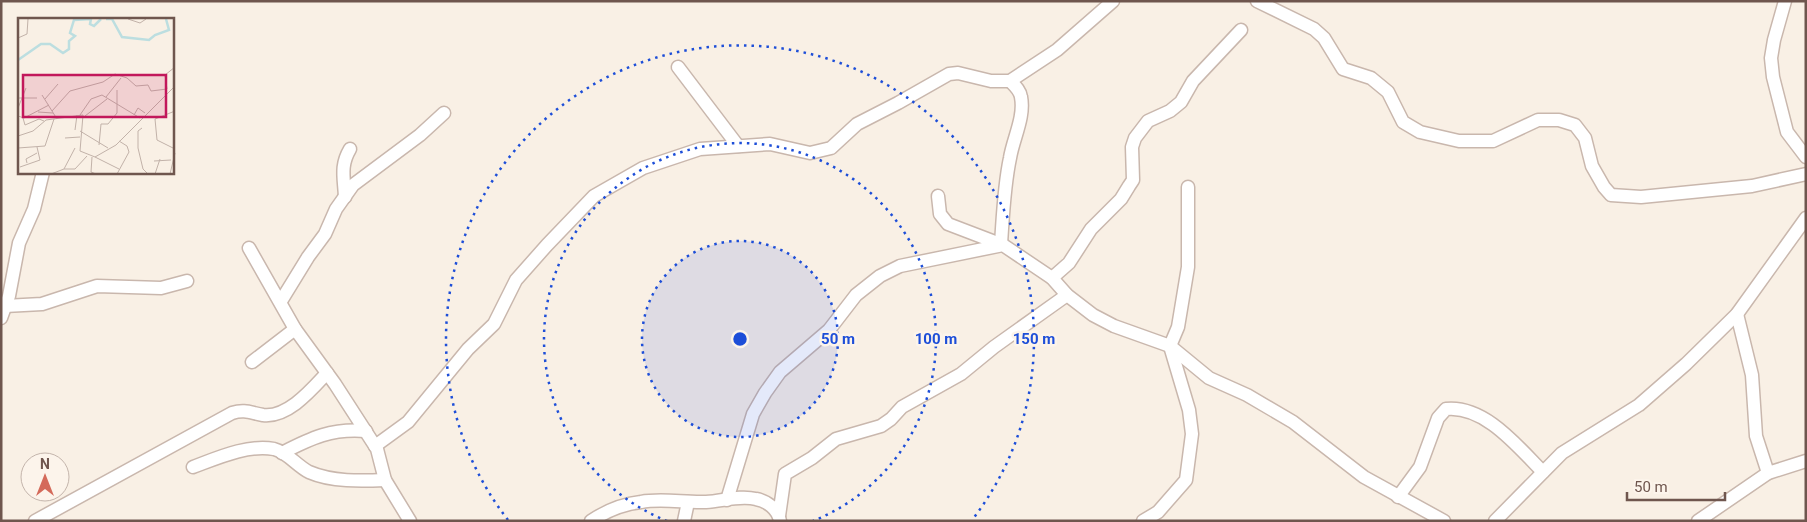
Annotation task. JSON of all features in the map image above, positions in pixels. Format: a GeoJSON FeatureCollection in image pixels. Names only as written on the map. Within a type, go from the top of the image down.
{"type":"FeatureCollection","features":[{"type":"Feature","properties":{"kind":"street"},"geometry":{"type":"LineString","coordinates":[[375,446],[408,422],[468,349],[494,324],[516,280],[547,244],[594,196],[643,168],[700,149],[770,144],[810,152],[831,148],[857,124],[905,100],[949,74],[958,73],[991,81],[1010,81],[1057,50],[1113,1]]}},
{"type":"Feature","properties":{"kind":"street"},"geometry":{"type":"LineString","coordinates":[[1256,1],[1314,29],[1324,38],[1343,69],[1370,78],[1388,92],[1403,122],[1420,132],[1459,142],[1493,141],[1538,120],[1559,120],[1575,125],[1585,138],[1592,166],[1611,195],[1640,197],[1752,186],[1806,174]]}},
{"type":"Feature","properties":{"kind":"street"},"geometry":{"type":"LineString","coordinates":[[1785,1],[1774,40],[1772,67],[1777,98],[1787,132],[1806,157]]}},
{"type":"Feature","properties":{"kind":"street"},"geometry":{"type":"LineString","coordinates":[[1052,278],[1069,263],[1091,229],[1121,199],[1133,180],[1132,147],[1135,138],[1148,121],[1170,111],[1181,102],[1193,81],[1241,30]]}},
{"type":"Feature","properties":{"kind":"street"},"geometry":{"type":"LineString","coordinates":[[678,68],[738,146]]}},
{"type":"Feature","properties":{"kind":"street"},"geometry":{"type":"LineString","coordinates":[[1002,244],[1010,159],[1020,120],[1022,97],[1010,81]]}},
{"type":"Feature","properties":{"kind":"street"},"geometry":{"type":"LineString","coordinates":[[281,301],[325,234],[336,209],[353,185],[420,135],[444,114]]}},
{"type":"Feature","properties":{"kind":"street"},"geometry":{"type":"LineString","coordinates":[[345,197],[342,168],[343,160],[350,149]]}},
{"type":"Feature","properties":{"kind":"street"},"geometry":{"type":"LineString","coordinates":[[43,174],[34,209],[19,243],[3,309],[42,304],[96,286],[161,288],[187,281]]}},
{"type":"Feature","properties":{"kind":"street"},"geometry":{"type":"LineString","coordinates":[[1143,521],[1158,512],[1186,480],[1192,434],[1189,410],[1170,346],[1178,327],[1188,267],[1188,187]]}},
{"type":"Feature","properties":{"kind":"street"},"geometry":{"type":"LineString","coordinates":[[938,196],[940,214],[948,224],[1002,244],[1052,278],[1067,295],[1093,315],[1114,326],[1170,346],[1209,378],[1247,395],[1292,422],[1364,477],[1444,521]]}},
{"type":"Feature","properties":{"kind":"street"},"geometry":{"type":"LineString","coordinates":[[1495,521],[1568,448],[1639,405],[1737,314],[1806,218]]}},
{"type":"Feature","properties":{"kind":"street"},"geometry":{"type":"LineString","coordinates":[[728,500],[753,414],[765,393],[780,372],[829,330],[856,295],[880,276],[900,266],[1002,244]]}},
{"type":"Feature","properties":{"kind":"street"},"geometry":{"type":"LineString","coordinates":[[249,248],[255,262],[281,301],[295,329],[327,373],[375,446],[385,480],[410,521]]}},
{"type":"Feature","properties":{"kind":"street"},"geometry":{"type":"LineString","coordinates":[[780,518],[785,474],[812,458],[845,434],[881,426],[911,401],[961,374],[994,346],[1067,295]]}},
{"type":"Feature","properties":{"kind":"street"},"geometry":{"type":"LineString","coordinates":[[1737,314],[1752,375],[1756,436],[1768,474]]}},
{"type":"Feature","properties":{"kind":"street"},"geometry":{"type":"LineString","coordinates":[[252,362],[295,329]]}},
{"type":"Feature","properties":{"kind":"street"},"geometry":{"type":"LineString","coordinates":[[36,521],[226,416],[244,410],[264,415],[273,414],[300,402],[327,373]]}},
{"type":"Feature","properties":{"kind":"street"},"geometry":{"type":"LineString","coordinates":[[1398,497],[1420,467],[1438,418],[1446,409],[1463,408],[1481,418],[1506,436],[1543,472]]}},
{"type":"Feature","properties":{"kind":"street"},"geometry":{"type":"LineString","coordinates":[[282,453],[327,433],[344,429],[366,431]]}},
{"type":"Feature","properties":{"kind":"street"},"geometry":{"type":"LineString","coordinates":[[193,466],[248,450],[264,448],[276,449],[311,473],[351,480],[385,480]]}},
{"type":"Feature","properties":{"kind":"street"},"geometry":{"type":"LineString","coordinates":[[1698,521],[1768,474],[1806,461]]}},
{"type":"Feature","properties":{"kind":"street"},"geometry":{"type":"LineString","coordinates":[[591,521],[606,511],[640,502],[756,499],[772,506],[780,518]]}},
{"type":"Feature","properties":{"kind":"street"},"geometry":{"type":"LineString","coordinates":[[684,521],[688,502]]}}]}
